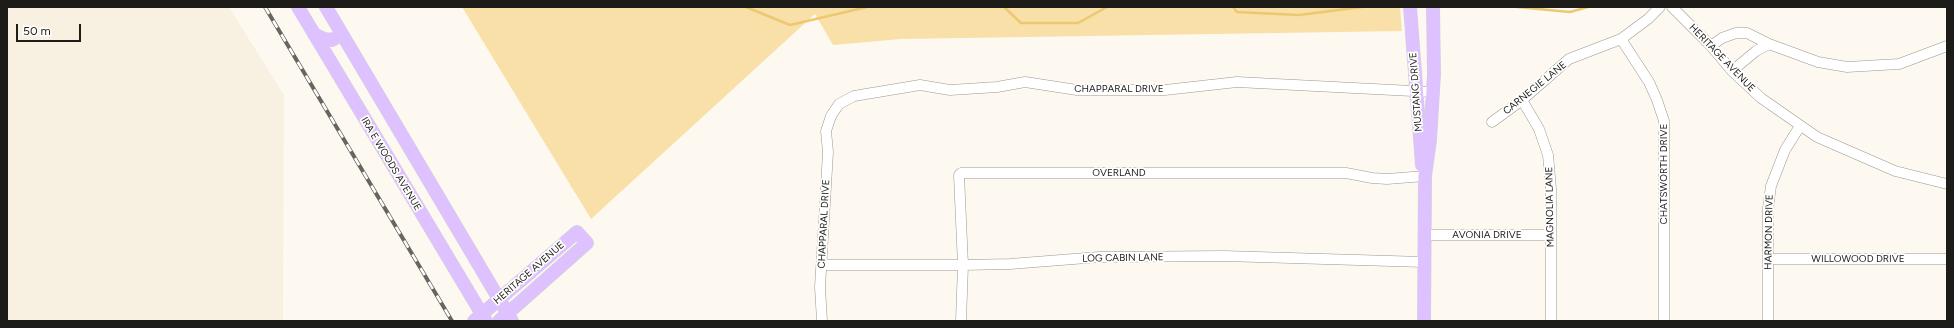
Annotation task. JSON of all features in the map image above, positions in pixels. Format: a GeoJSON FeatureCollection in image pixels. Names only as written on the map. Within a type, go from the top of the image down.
{"type":"FeatureCollection","features":[{"type":"Feature","properties":{"kind":"main road","name":"IRA E WOODS AVENUE"},"geometry":{"type":"LineString","coordinates":[[298,7],[480,319]]}},
{"type":"Feature","properties":{"kind":"main road"},"geometry":{"type":"LineString","coordinates":[[326,7],[499,298],[506,318]]}},
{"type":"Feature","properties":{"kind":"main road","name":"MUSTANG DRIVE"},"geometry":{"type":"LineString","coordinates":[[1410,7],[1417,92],[1420,157],[1425,176]]}},
{"type":"Feature","properties":{"kind":"main road","name":"MUSTANG DRIVE"},"geometry":{"type":"LineString","coordinates":[[1424,321],[1425,176],[1430,140],[1434,66],[1433,7]]}},
{"type":"Feature","properties":{"kind":"main road"},"geometry":{"type":"LineString","coordinates":[[314,34],[324,39],[332,40],[342,34]]}},
{"type":"Feature","properties":{"kind":"main road","name":"HERITAGE AVENUE"},"geometry":{"type":"LineString","coordinates":[[480,319],[499,298],[577,232],[588,243],[506,318]]}},
{"type":"Feature","properties":{"kind":"street","name":"CARNEGIE LANE"},"geometry":{"type":"LineString","coordinates":[[1492,122],[1522,100],[1569,59],[1621,39],[1648,19],[1660,7]]}},
{"type":"Feature","properties":{"kind":"street","name":"HERITAGE AVENUE"},"geometry":{"type":"LineString","coordinates":[[1672,7],[1711,46],[1732,71],[1761,98],[1817,137],[1868,161],[1895,171],[1947,184]]}},
{"type":"Feature","properties":{"kind":"street"},"geometry":{"type":"LineString","coordinates":[[1711,46],[1722,38],[1736,33],[1748,33],[1769,44],[1818,62],[1847,67],[1899,64],[1947,46]]}},
{"type":"Feature","properties":{"kind":"street","name":"CHATSWORTH DRIVE"},"geometry":{"type":"LineString","coordinates":[[1621,39],[1649,82],[1664,121],[1664,321]]}},
{"type":"Feature","properties":{"kind":"street"},"geometry":{"type":"LineString","coordinates":[[1732,71],[1756,51],[1769,44]]}},
{"type":"Feature","properties":{"kind":"street","name":"CHAPPARAL DRIVE"},"geometry":{"type":"LineString","coordinates":[[822,321],[820,287],[828,152],[826,131],[831,116],[839,104],[854,96],[920,85],[950,90],[997,87],[1025,82],[1077,90],[1165,90],[1237,82],[1432,92]]}},
{"type":"Feature","properties":{"kind":"street","name":"MAGNOLIA LANE"},"geometry":{"type":"LineString","coordinates":[[1522,100],[1539,129],[1548,155],[1551,189],[1551,321]]}},
{"type":"Feature","properties":{"kind":"street","name":"HARMON DRIVE"},"geometry":{"type":"LineString","coordinates":[[1768,321],[1768,208],[1771,186],[1785,150],[1800,126]]}},
{"type":"Feature","properties":{"kind":"street","name":"OVERLAND"},"geometry":{"type":"LineString","coordinates":[[961,321],[963,265],[959,175],[961,173],[1346,173],[1387,179],[1425,176]]}},
{"type":"Feature","properties":{"kind":"street","name":"AVONIA DRIVE"},"geometry":{"type":"LineString","coordinates":[[1424,235],[1550,235]]}},
{"type":"Feature","properties":{"kind":"street","name":"LOG CABIN LANE"},"geometry":{"type":"LineString","coordinates":[[822,265],[1010,264],[1099,257],[1208,256],[1424,262]]}},
{"type":"Feature","properties":{"kind":"street","name":"WILLOWOOD DRIVE"},"geometry":{"type":"LineString","coordinates":[[1769,259],[1947,259]]}},
{"type":"Feature","properties":{"kind":"shaded area"},"geometry":{"type":"Polygon","coordinates":[[[7,7],[229,7],[284,95],[283,321],[7,321],[7,7]]]}},
{"type":"Feature","properties":{"kind":"shaded area"},"geometry":{"type":"Polygon","coordinates":[[[462,7],[1400,7],[1402,31],[901,39],[833,45],[815,14],[591,219],[462,7]]]}},
{"type":"Feature","properties":{"kind":"waterway"},"geometry":{"type":"LineString","coordinates":[[746,7],[790,25],[867,7]]}},
{"type":"Feature","properties":{"kind":"waterway"},"geometry":{"type":"LineString","coordinates":[[1004,7],[1021,23],[1078,23],[1107,7]]}},
{"type":"Feature","properties":{"kind":"waterway"},"geometry":{"type":"LineString","coordinates":[[1233,7],[1237,12],[1299,15],[1362,7]]}},
{"type":"Feature","properties":{"kind":"waterway"},"geometry":{"type":"LineString","coordinates":[[1517,7],[1570,12],[1588,7]]}},
{"type":"Feature","properties":{"kind":"railway"},"geometry":{"type":"LineString","coordinates":[[265,7],[452,321]]}}]}
